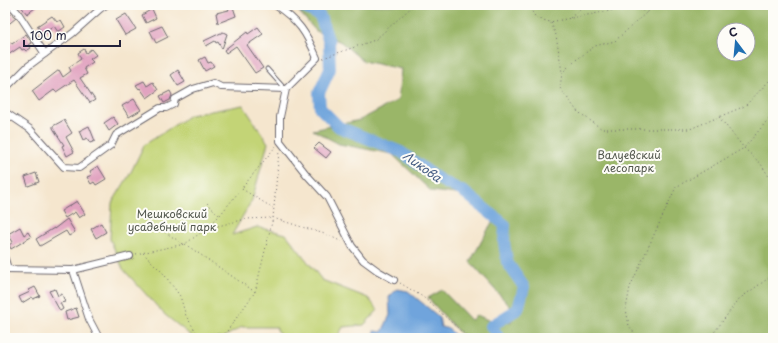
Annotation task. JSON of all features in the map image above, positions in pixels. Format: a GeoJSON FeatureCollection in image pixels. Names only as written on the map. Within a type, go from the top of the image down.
{"type":"FeatureCollection","features":[{"type":"Feature","properties":{"kind":"street"},"geometry":{"type":"LineString","coordinates":[[10,5],[18,13],[45,54]]}},
{"type":"Feature","properties":{"kind":"street"},"geometry":{"type":"LineString","coordinates":[[5,89],[27,67],[73,33],[98,7],[106,5]]}},
{"type":"Feature","properties":{"kind":"street"},"geometry":{"type":"LineString","coordinates":[[275,5],[299,23],[317,58],[286,89],[280,117],[280,140],[306,174],[327,197],[352,246],[363,260],[394,280]]}},
{"type":"Feature","properties":{"kind":"street"},"geometry":{"type":"LineString","coordinates":[[5,112],[30,128],[64,167],[79,168],[111,145],[116,135],[160,108],[166,108],[174,104],[175,99],[193,89],[212,83],[221,87],[286,89]]}},
{"type":"Feature","properties":{"kind":"street"},"geometry":{"type":"LineString","coordinates":[[5,259],[7,269],[74,270],[130,256]]}},
{"type":"Feature","properties":{"kind":"street"},"geometry":{"type":"LineString","coordinates":[[74,270],[89,319],[99,338]]}},
{"type":"Feature","properties":{"kind":"lane"},"geometry":{"type":"LineString","coordinates":[[267,69],[286,89]]}},
{"type":"Feature","properties":{"kind":"path"},"geometry":{"type":"LineString","coordinates":[[321,58],[334,55],[375,40],[414,5]]}},
{"type":"Feature","properties":{"kind":"path"},"geometry":{"type":"LineString","coordinates":[[516,5],[531,10]]}},
{"type":"Feature","properties":{"kind":"path"},"geometry":{"type":"LineString","coordinates":[[528,5],[536,18],[550,22],[630,7],[647,12]]}},
{"type":"Feature","properties":{"kind":"path"},"geometry":{"type":"LineString","coordinates":[[569,18],[585,5]]}},
{"type":"Feature","properties":{"kind":"path"},"geometry":{"type":"LineString","coordinates":[[562,73],[573,62],[595,46],[616,41],[647,12],[659,5]]}},
{"type":"Feature","properties":{"kind":"path"},"geometry":{"type":"LineString","coordinates":[[550,22],[556,36],[562,73],[560,88],[577,111],[602,129],[690,130],[745,106],[773,77]]}},
{"type":"Feature","properties":{"kind":"path"},"geometry":{"type":"LineString","coordinates":[[638,338],[629,326],[626,309],[630,287],[676,187],[744,148],[773,114]]}},
{"type":"Feature","properties":{"kind":"path"},"geometry":{"type":"LineString","coordinates":[[719,117],[744,148],[761,164],[773,183]]}},
{"type":"Feature","properties":{"kind":"path"},"geometry":{"type":"LineString","coordinates":[[130,256],[184,244],[206,229],[220,215],[280,140]]}},
{"type":"Feature","properties":{"kind":"path"},"geometry":{"type":"LineString","coordinates":[[224,338],[225,334],[256,292],[273,218],[280,140]]}},
{"type":"Feature","properties":{"kind":"path"},"geometry":{"type":"LineString","coordinates":[[241,188],[274,208]]}},
{"type":"Feature","properties":{"kind":"path"},"geometry":{"type":"LineString","coordinates":[[207,203],[220,215]]}},
{"type":"Feature","properties":{"kind":"path"},"geometry":{"type":"LineString","coordinates":[[206,229],[246,219],[273,218],[328,235],[352,246]]}},
{"type":"Feature","properties":{"kind":"path"},"geometry":{"type":"LineString","coordinates":[[162,230],[256,292]]}},
{"type":"Feature","properties":{"kind":"path"},"geometry":{"type":"LineString","coordinates":[[143,253],[163,273],[180,296],[186,316],[200,338]]}},
{"type":"Feature","properties":{"kind":"path"},"geometry":{"type":"LineString","coordinates":[[710,338],[739,299],[773,275]]}},
{"type":"Feature","properties":{"kind":"path"},"geometry":{"type":"LineString","coordinates":[[394,280],[405,285],[423,297],[468,338]]}},
{"type":"Feature","properties":{"kind":"green space","name":"Валуевский лесопарк"},"geometry":{"type":"Polygon","coordinates":[[[293,5],[773,5],[773,338],[464,338],[428,298],[442,290],[471,320],[477,315],[490,321],[496,319],[511,322],[516,313],[470,262],[496,215],[472,196],[431,191],[392,154],[339,144],[313,130],[360,120],[398,100],[401,69],[363,61],[341,42],[316,31],[293,5]]]}},
{"type":"Feature","properties":{"kind":"green space","name":"Мешковский усадебный парк"},"geometry":{"type":"Polygon","coordinates":[[[243,105],[268,143],[252,200],[232,235],[257,227],[286,234],[322,280],[368,298],[378,310],[364,325],[343,327],[337,338],[281,338],[276,327],[242,327],[222,338],[194,338],[164,314],[123,269],[110,239],[112,203],[130,174],[144,145],[190,115],[243,105]]]}},
{"type":"Feature","properties":{"kind":"water"},"geometry":{"type":"Polygon","coordinates":[[[397,289],[408,291],[439,317],[441,327],[449,329],[458,338],[374,338],[374,331],[382,332],[390,315],[389,297],[397,289]]]}},
{"type":"Feature","properties":{"kind":"building"},"geometry":{"type":"Polygon","coordinates":[[[20,5],[39,5],[27,14],[20,5]]]}},
{"type":"Feature","properties":{"kind":"building"},"geometry":{"type":"Polygon","coordinates":[[[233,7],[236,16],[218,23],[216,13],[229,10],[228,8],[233,7]]]}},
{"type":"Feature","properties":{"kind":"building"},"geometry":{"type":"Polygon","coordinates":[[[5,8],[16,18],[5,27],[5,8]]]}},
{"type":"Feature","properties":{"kind":"building"},"geometry":{"type":"Polygon","coordinates":[[[152,9],[156,18],[146,23],[142,15],[152,9]]]}},
{"type":"Feature","properties":{"kind":"building"},"geometry":{"type":"Polygon","coordinates":[[[126,14],[136,29],[125,35],[116,20],[126,14]]]}},
{"type":"Feature","properties":{"kind":"building"},"geometry":{"type":"Polygon","coordinates":[[[52,16],[57,22],[61,20],[65,27],[58,32],[54,26],[43,34],[37,26],[52,16]]]}},
{"type":"Feature","properties":{"kind":"building"},"geometry":{"type":"Polygon","coordinates":[[[162,26],[168,37],[156,43],[150,31],[162,26]]]}},
{"type":"Feature","properties":{"kind":"building"},"geometry":{"type":"Polygon","coordinates":[[[258,27],[263,34],[247,45],[263,68],[255,73],[236,46],[226,53],[224,50],[247,32],[248,34],[258,27]]]}},
{"type":"Feature","properties":{"kind":"building"},"geometry":{"type":"Polygon","coordinates":[[[223,32],[227,34],[222,49],[218,42],[216,43],[215,41],[206,46],[204,41],[223,32]]]}},
{"type":"Feature","properties":{"kind":"building"},"geometry":{"type":"Polygon","coordinates":[[[26,34],[32,43],[29,45],[31,48],[26,51],[24,49],[22,50],[20,47],[5,57],[5,46],[11,42],[12,44],[26,34]]]}},
{"type":"Feature","properties":{"kind":"building"},"geometry":{"type":"Polygon","coordinates":[[[84,49],[86,53],[91,49],[96,55],[90,59],[93,62],[84,68],[87,74],[80,78],[95,100],[90,103],[74,80],[56,92],[54,90],[39,101],[32,91],[59,70],[63,77],[71,71],[69,67],[81,59],[78,53],[84,49]]]}},
{"type":"Feature","properties":{"kind":"building"},"geometry":{"type":"Polygon","coordinates":[[[205,57],[208,63],[211,62],[214,66],[205,71],[199,60],[205,57]]]}},
{"type":"Feature","properties":{"kind":"building"},"geometry":{"type":"Polygon","coordinates":[[[178,70],[185,82],[178,86],[171,75],[178,70]]]}},
{"type":"Feature","properties":{"kind":"building"},"geometry":{"type":"Polygon","coordinates":[[[144,81],[147,86],[153,82],[158,90],[147,98],[136,85],[144,81]]]}},
{"type":"Feature","properties":{"kind":"building"},"geometry":{"type":"Polygon","coordinates":[[[170,91],[172,95],[170,100],[164,103],[160,96],[170,91]]]}},
{"type":"Feature","properties":{"kind":"building"},"geometry":{"type":"Polygon","coordinates":[[[134,99],[141,110],[129,117],[122,106],[134,99]]]}},
{"type":"Feature","properties":{"kind":"building"},"geometry":{"type":"Polygon","coordinates":[[[113,117],[118,124],[109,131],[104,123],[113,117]]]}},
{"type":"Feature","properties":{"kind":"building"},"geometry":{"type":"Polygon","coordinates":[[[64,120],[72,133],[66,137],[74,152],[67,156],[62,146],[64,145],[53,128],[53,126],[64,120]]]}},
{"type":"Feature","properties":{"kind":"building"},"geometry":{"type":"Polygon","coordinates":[[[89,126],[95,141],[90,143],[87,138],[83,140],[79,131],[89,126]]]}},
{"type":"Feature","properties":{"kind":"building"},"geometry":{"type":"Polygon","coordinates":[[[319,143],[331,152],[326,158],[314,148],[319,143]]]}},
{"type":"Feature","properties":{"kind":"building"},"geometry":{"type":"Polygon","coordinates":[[[98,166],[106,179],[96,185],[94,182],[91,184],[87,177],[92,175],[90,171],[98,166]]]}},
{"type":"Feature","properties":{"kind":"building"},"geometry":{"type":"Polygon","coordinates":[[[36,173],[39,182],[28,186],[25,177],[36,173]]]}},
{"type":"Feature","properties":{"kind":"building"},"geometry":{"type":"Polygon","coordinates":[[[77,201],[85,214],[79,218],[75,212],[65,218],[61,211],[77,201]]]}},
{"type":"Feature","properties":{"kind":"building"},"geometry":{"type":"Polygon","coordinates":[[[67,219],[75,232],[69,236],[66,231],[40,246],[36,239],[54,229],[67,219]]]}},
{"type":"Feature","properties":{"kind":"building"},"geometry":{"type":"Polygon","coordinates":[[[101,223],[106,232],[96,238],[91,229],[101,223]]]}},
{"type":"Feature","properties":{"kind":"building"},"geometry":{"type":"Polygon","coordinates":[[[20,227],[24,235],[28,232],[31,237],[11,249],[9,245],[13,242],[8,234],[20,227]]]}},
{"type":"Feature","properties":{"kind":"building"},"geometry":{"type":"Polygon","coordinates":[[[35,287],[40,296],[33,299],[32,297],[22,303],[19,297],[30,292],[29,290],[35,287]]]}},
{"type":"Feature","properties":{"kind":"building"},"geometry":{"type":"Polygon","coordinates":[[[55,289],[58,296],[62,294],[65,302],[60,303],[63,309],[60,311],[49,291],[55,289]]]}},
{"type":"Feature","properties":{"kind":"building"},"geometry":{"type":"Polygon","coordinates":[[[76,308],[79,317],[67,320],[65,312],[76,308]]]}},
{"type":"Feature","properties":{"kind":"waterway","name":"Ликова"},"geometry":{"type":"LineString","coordinates":[[299,5],[320,16],[329,42],[330,69],[319,93],[320,108],[339,127],[401,152],[440,180],[464,192],[505,225],[504,242],[507,262],[524,287],[518,309],[491,326],[499,338]]}},
{"type":"Feature","properties":{"kind":"waterway","name":"Ликова"},"geometry":{"type":"LineString","coordinates":[[495,333],[495,338]]}}]}
